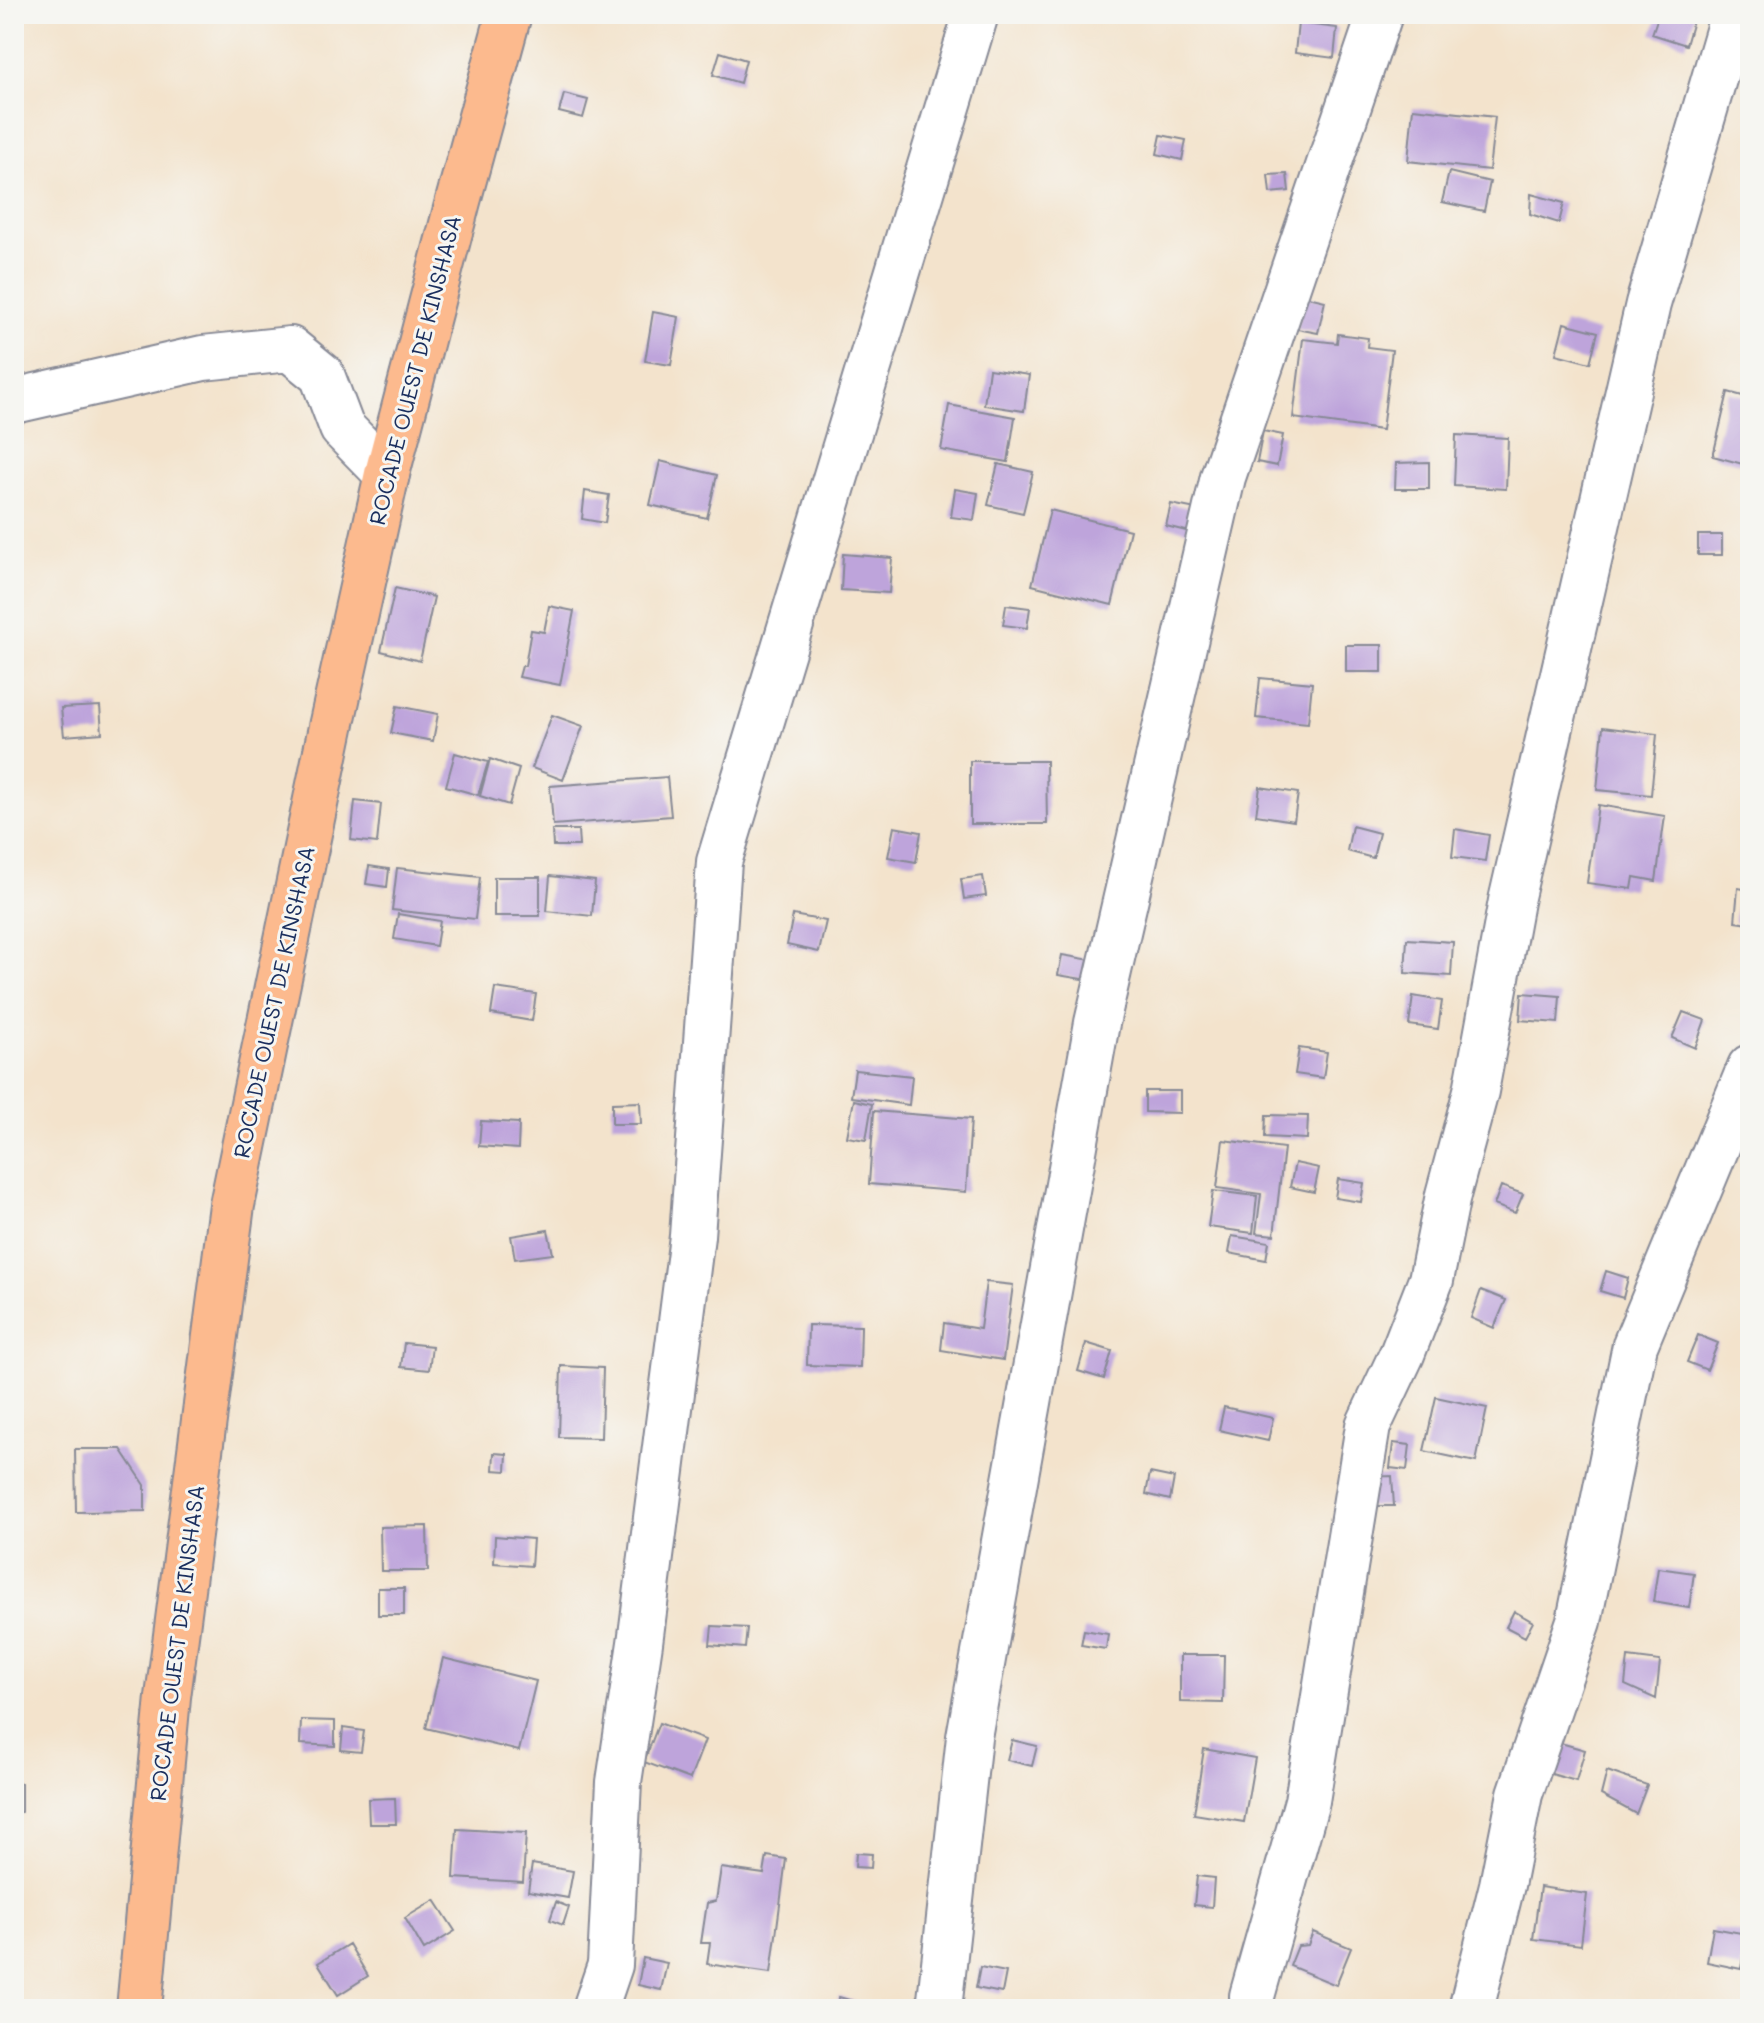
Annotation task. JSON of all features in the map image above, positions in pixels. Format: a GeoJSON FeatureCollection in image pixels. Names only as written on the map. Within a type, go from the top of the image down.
{"type":"FeatureCollection","features":[{"type":"Feature","properties":{"kind":"main road","name":"ROCADE OUEST DE KINSHASA"},"geometry":{"type":"LineString","coordinates":[[139,2009],[168,1697],[232,1205],[387,474],[509,14]]}},
{"type":"Feature","properties":{"kind":"street"},"geometry":{"type":"LineString","coordinates":[[595,2009],[610,1965],[619,1782],[692,1236],[719,862],[976,14]]}},
{"type":"Feature","properties":{"kind":"street"},"geometry":{"type":"LineString","coordinates":[[939,2009],[969,1737],[1097,1023],[1114,946],[1223,477],[1380,14]]}},
{"type":"Feature","properties":{"kind":"street"},"geometry":{"type":"LineString","coordinates":[[1252,1996],[1307,1801],[1368,1426],[1402,1354],[1431,1280],[1448,1195],[1476,1091],[1511,901],[1648,304],[1733,14]]}},
{"type":"Feature","properties":{"kind":"street"},"geometry":{"type":"LineString","coordinates":[[14,401],[203,358],[290,349],[322,375],[342,428],[387,474]]}},
{"type":"Feature","properties":{"kind":"street"},"geometry":{"type":"LineString","coordinates":[[1471,2009],[1502,1885],[1520,1794],[1579,1621],[1635,1345],[1750,1067]]}},
{"type":"Feature","properties":{"kind":"building"},"geometry":{"type":"Polygon","coordinates":[[[1659,14],[1695,14],[1686,45],[1652,34],[1659,14]]]}},
{"type":"Feature","properties":{"kind":"building"},"geometry":{"type":"Polygon","coordinates":[[[1298,23],[1337,28],[1334,58],[1295,53],[1298,23]]]}},
{"type":"Feature","properties":{"kind":"building"},"geometry":{"type":"Polygon","coordinates":[[[720,52],[746,60],[740,83],[713,75],[720,52]]]}},
{"type":"Feature","properties":{"kind":"building"},"geometry":{"type":"Polygon","coordinates":[[[564,94],[588,100],[583,118],[559,112],[564,94]]]}},
{"type":"Feature","properties":{"kind":"building"},"geometry":{"type":"Polygon","coordinates":[[[1413,108],[1495,117],[1489,170],[1408,161],[1413,108]]]}},
{"type":"Feature","properties":{"kind":"building"},"geometry":{"type":"Polygon","coordinates":[[[1161,135],[1186,140],[1182,160],[1157,154],[1161,135]]]}},
{"type":"Feature","properties":{"kind":"building"},"geometry":{"type":"Polygon","coordinates":[[[1449,172],[1490,182],[1484,211],[1442,202],[1449,172]]]}},
{"type":"Feature","properties":{"kind":"building"},"geometry":{"type":"Polygon","coordinates":[[[1287,174],[1289,191],[1270,193],[1268,175],[1287,174]]]}},
{"type":"Feature","properties":{"kind":"building"},"geometry":{"type":"Polygon","coordinates":[[[1531,194],[1564,203],[1559,223],[1530,214],[1531,194]]]}},
{"type":"Feature","properties":{"kind":"building"},"geometry":{"type":"Polygon","coordinates":[[[1304,296],[1325,301],[1318,333],[1297,329],[1304,296]]]}},
{"type":"Feature","properties":{"kind":"building"},"geometry":{"type":"Polygon","coordinates":[[[653,312],[679,317],[671,365],[645,361],[653,312]]]}},
{"type":"Feature","properties":{"kind":"building"},"geometry":{"type":"Polygon","coordinates":[[[1564,323],[1598,332],[1590,363],[1556,354],[1564,323]]]}},
{"type":"Feature","properties":{"kind":"building"},"geometry":{"type":"Polygon","coordinates":[[[1338,334],[1368,338],[1367,347],[1392,350],[1382,430],[1293,418],[1303,339],[1337,343],[1338,334]]]}},
{"type":"Feature","properties":{"kind":"building"},"geometry":{"type":"Polygon","coordinates":[[[989,369],[1029,375],[1024,411],[984,405],[989,369]]]}},
{"type":"Feature","properties":{"kind":"building"},"geometry":{"type":"Polygon","coordinates":[[[1728,392],[1750,398],[1750,466],[1713,456],[1728,392]]]}},
{"type":"Feature","properties":{"kind":"building"},"geometry":{"type":"Polygon","coordinates":[[[949,405],[1015,417],[1008,462],[941,450],[949,405]]]}},
{"type":"Feature","properties":{"kind":"building"},"geometry":{"type":"Polygon","coordinates":[[[1263,431],[1283,435],[1277,466],[1257,462],[1263,431]]]}},
{"type":"Feature","properties":{"kind":"building"},"geometry":{"type":"Polygon","coordinates":[[[1456,435],[1508,438],[1506,489],[1454,486],[1456,435]]]}},
{"type":"Feature","properties":{"kind":"building"},"geometry":{"type":"Polygon","coordinates":[[[660,461],[717,475],[707,518],[650,505],[660,461]]]}},
{"type":"Feature","properties":{"kind":"building"},"geometry":{"type":"Polygon","coordinates":[[[1429,462],[1429,489],[1395,489],[1396,463],[1429,462]]]}},
{"type":"Feature","properties":{"kind":"building"},"geometry":{"type":"Polygon","coordinates":[[[998,464],[1033,472],[1023,513],[988,505],[998,464]]]}},
{"type":"Feature","properties":{"kind":"building"},"geometry":{"type":"Polygon","coordinates":[[[955,489],[978,493],[974,520],[951,517],[955,489]]]}},
{"type":"Feature","properties":{"kind":"building"},"geometry":{"type":"Polygon","coordinates":[[[585,491],[609,495],[605,523],[582,519],[585,491]]]}},
{"type":"Feature","properties":{"kind":"building"},"geometry":{"type":"Polygon","coordinates":[[[1171,504],[1196,509],[1190,532],[1166,526],[1171,504]]]}},
{"type":"Feature","properties":{"kind":"building"},"geometry":{"type":"Polygon","coordinates":[[[1050,510],[1130,530],[1112,605],[1032,585],[1050,510]]]}},
{"type":"Feature","properties":{"kind":"building"},"geometry":{"type":"Polygon","coordinates":[[[1698,535],[1722,535],[1722,555],[1698,555],[1698,535]]]}},
{"type":"Feature","properties":{"kind":"building"},"geometry":{"type":"Polygon","coordinates":[[[843,554],[892,558],[889,593],[841,590],[843,554]]]}},
{"type":"Feature","properties":{"kind":"building"},"geometry":{"type":"Polygon","coordinates":[[[395,588],[434,597],[420,661],[381,651],[395,588]]]}},
{"type":"Feature","properties":{"kind":"building"},"geometry":{"type":"Polygon","coordinates":[[[1006,605],[1030,608],[1027,628],[1003,625],[1006,605]]]}},
{"type":"Feature","properties":{"kind":"building"},"geometry":{"type":"Polygon","coordinates":[[[549,606],[574,611],[560,685],[519,677],[522,666],[525,666],[531,630],[544,632],[549,606]]]}},
{"type":"Feature","properties":{"kind":"building"},"geometry":{"type":"Polygon","coordinates":[[[1346,645],[1382,645],[1382,672],[1346,672],[1346,645]]]}},
{"type":"Feature","properties":{"kind":"building"},"geometry":{"type":"Polygon","coordinates":[[[1260,678],[1312,683],[1308,723],[1256,718],[1260,678]]]}},
{"type":"Feature","properties":{"kind":"building"},"geometry":{"type":"Polygon","coordinates":[[[100,706],[102,733],[64,736],[61,708],[100,706]]]}},
{"type":"Feature","properties":{"kind":"building"},"geometry":{"type":"Polygon","coordinates":[[[397,706],[438,714],[433,741],[391,733],[397,706]]]}},
{"type":"Feature","properties":{"kind":"building"},"geometry":{"type":"Polygon","coordinates":[[[552,715],[583,726],[563,780],[532,768],[552,715]]]}},
{"type":"Feature","properties":{"kind":"building"},"geometry":{"type":"Polygon","coordinates":[[[1603,727],[1657,734],[1651,795],[1597,790],[1603,727]]]}},
{"type":"Feature","properties":{"kind":"building"},"geometry":{"type":"Polygon","coordinates":[[[455,753],[488,762],[478,795],[446,786],[455,753]]]}},
{"type":"Feature","properties":{"kind":"building"},"geometry":{"type":"Polygon","coordinates":[[[490,759],[519,769],[509,805],[480,796],[490,759]]]}},
{"type":"Feature","properties":{"kind":"building"},"geometry":{"type":"Polygon","coordinates":[[[970,761],[1046,761],[1047,824],[970,824],[970,761]]]}},
{"type":"Feature","properties":{"kind":"building"},"geometry":{"type":"Polygon","coordinates":[[[667,777],[671,816],[553,825],[550,786],[667,777]]]}},
{"type":"Feature","properties":{"kind":"building"},"geometry":{"type":"Polygon","coordinates":[[[1260,787],[1298,793],[1294,821],[1256,815],[1260,787]]]}},
{"type":"Feature","properties":{"kind":"building"},"geometry":{"type":"Polygon","coordinates":[[[355,801],[381,804],[377,843],[351,840],[355,801]]]}},
{"type":"Feature","properties":{"kind":"building"},"geometry":{"type":"Polygon","coordinates":[[[1598,805],[1665,816],[1656,881],[1634,877],[1632,889],[1587,883],[1598,805]]]}},
{"type":"Feature","properties":{"kind":"building"},"geometry":{"type":"Polygon","coordinates":[[[1352,826],[1379,833],[1373,858],[1347,851],[1352,826]]]}},
{"type":"Feature","properties":{"kind":"building"},"geometry":{"type":"Polygon","coordinates":[[[894,827],[921,832],[916,862],[888,857],[894,827]]]}},
{"type":"Feature","properties":{"kind":"building"},"geometry":{"type":"Polygon","coordinates":[[[1455,829],[1489,835],[1485,861],[1452,857],[1455,829]]]}},
{"type":"Feature","properties":{"kind":"building"},"geometry":{"type":"Polygon","coordinates":[[[552,830],[578,830],[579,846],[553,846],[552,830]]]}},
{"type":"Feature","properties":{"kind":"building"},"geometry":{"type":"Polygon","coordinates":[[[369,866],[389,869],[387,887],[366,884],[369,866]]]}},
{"type":"Feature","properties":{"kind":"building"},"geometry":{"type":"Polygon","coordinates":[[[397,868],[480,877],[475,919],[392,910],[397,868]]]}},
{"type":"Feature","properties":{"kind":"building"},"geometry":{"type":"Polygon","coordinates":[[[550,876],[595,881],[592,916],[547,911],[550,876]]]}},
{"type":"Feature","properties":{"kind":"building"},"geometry":{"type":"Polygon","coordinates":[[[983,876],[986,896],[964,899],[961,879],[983,876]]]}},
{"type":"Feature","properties":{"kind":"building"},"geometry":{"type":"Polygon","coordinates":[[[494,877],[540,877],[540,916],[494,916],[494,877]]]}},
{"type":"Feature","properties":{"kind":"building"},"geometry":{"type":"Polygon","coordinates":[[[1738,888],[1750,890],[1750,924],[1735,922],[1738,888]]]}},
{"type":"Feature","properties":{"kind":"building"},"geometry":{"type":"Polygon","coordinates":[[[398,914],[440,921],[436,946],[394,939],[398,914]]]}},
{"type":"Feature","properties":{"kind":"building"},"geometry":{"type":"Polygon","coordinates":[[[793,915],[826,921],[819,952],[787,945],[793,915]]]}},
{"type":"Feature","properties":{"kind":"building"},"geometry":{"type":"Polygon","coordinates":[[[1407,939],[1453,942],[1451,976],[1405,973],[1407,939]]]}},
{"type":"Feature","properties":{"kind":"building"},"geometry":{"type":"Polygon","coordinates":[[[1062,955],[1097,961],[1094,981],[1058,975],[1062,955]]]}},
{"type":"Feature","properties":{"kind":"building"},"geometry":{"type":"Polygon","coordinates":[[[495,988],[536,994],[532,1021],[491,1014],[495,988]]]}},
{"type":"Feature","properties":{"kind":"building"},"geometry":{"type":"Polygon","coordinates":[[[1522,993],[1560,996],[1558,1023],[1520,1020],[1522,993]]]}},
{"type":"Feature","properties":{"kind":"building"},"geometry":{"type":"Polygon","coordinates":[[[1413,996],[1442,1001],[1438,1029],[1409,1025],[1413,996]]]}},
{"type":"Feature","properties":{"kind":"building"},"geometry":{"type":"Polygon","coordinates":[[[1683,1012],[1705,1020],[1695,1048],[1672,1038],[1683,1012]]]}},
{"type":"Feature","properties":{"kind":"building"},"geometry":{"type":"Polygon","coordinates":[[[1299,1048],[1327,1052],[1323,1078],[1295,1074],[1299,1048]]]}},
{"type":"Feature","properties":{"kind":"building"},"geometry":{"type":"Polygon","coordinates":[[[855,1070],[912,1076],[909,1105],[851,1097],[855,1070]]]}},
{"type":"Feature","properties":{"kind":"building"},"geometry":{"type":"Polygon","coordinates":[[[1145,1091],[1180,1091],[1180,1113],[1145,1112],[1145,1091]]]}},
{"type":"Feature","properties":{"kind":"building"},"geometry":{"type":"Polygon","coordinates":[[[854,1100],[872,1104],[866,1140],[847,1137],[854,1100]]]}},
{"type":"Feature","properties":{"kind":"building"},"geometry":{"type":"Polygon","coordinates":[[[640,1102],[641,1124],[612,1124],[612,1103],[640,1102]]]}},
{"type":"Feature","properties":{"kind":"building"},"geometry":{"type":"Polygon","coordinates":[[[874,1111],[971,1119],[966,1192],[869,1184],[874,1111]]]}},
{"type":"Feature","properties":{"kind":"building"},"geometry":{"type":"Polygon","coordinates":[[[1266,1115],[1308,1116],[1307,1139],[1265,1137],[1266,1115]]]}},
{"type":"Feature","properties":{"kind":"building"},"geometry":{"type":"Polygon","coordinates":[[[481,1121],[519,1123],[518,1149],[479,1146],[481,1121]]]}},
{"type":"Feature","properties":{"kind":"building"},"geometry":{"type":"Polygon","coordinates":[[[1223,1140],[1284,1148],[1274,1235],[1256,1233],[1261,1194],[1217,1188],[1223,1140]]]}},
{"type":"Feature","properties":{"kind":"building"},"geometry":{"type":"Polygon","coordinates":[[[1295,1163],[1319,1168],[1314,1192],[1290,1187],[1295,1163]]]}},
{"type":"Feature","properties":{"kind":"building"},"geometry":{"type":"Polygon","coordinates":[[[1338,1179],[1364,1183],[1361,1202],[1335,1198],[1338,1179]]]}},
{"type":"Feature","properties":{"kind":"building"},"geometry":{"type":"Polygon","coordinates":[[[1501,1186],[1523,1194],[1515,1213],[1494,1205],[1501,1186]]]}},
{"type":"Feature","properties":{"kind":"building"},"geometry":{"type":"Polygon","coordinates":[[[1213,1191],[1257,1196],[1253,1233],[1208,1227],[1213,1191]]]}},
{"type":"Feature","properties":{"kind":"building"},"geometry":{"type":"Polygon","coordinates":[[[548,1230],[553,1254],[515,1259],[511,1236],[548,1230]]]}},
{"type":"Feature","properties":{"kind":"building"},"geometry":{"type":"Polygon","coordinates":[[[1232,1236],[1269,1242],[1266,1260],[1229,1253],[1232,1236]]]}},
{"type":"Feature","properties":{"kind":"building"},"geometry":{"type":"Polygon","coordinates":[[[1606,1271],[1628,1278],[1623,1298],[1600,1291],[1606,1271]]]}},
{"type":"Feature","properties":{"kind":"building"},"geometry":{"type":"Polygon","coordinates":[[[986,1282],[1013,1285],[1003,1360],[941,1350],[944,1323],[980,1329],[986,1282]]]}},
{"type":"Feature","properties":{"kind":"building"},"geometry":{"type":"Polygon","coordinates":[[[1481,1290],[1506,1300],[1494,1328],[1471,1318],[1481,1290]]]}},
{"type":"Feature","properties":{"kind":"building"},"geometry":{"type":"Polygon","coordinates":[[[808,1325],[861,1326],[860,1367],[807,1365],[808,1325]]]}},
{"type":"Feature","properties":{"kind":"building"},"geometry":{"type":"Polygon","coordinates":[[[1698,1335],[1718,1343],[1707,1370],[1687,1362],[1698,1335]]]}},
{"type":"Feature","properties":{"kind":"building"},"geometry":{"type":"Polygon","coordinates":[[[404,1343],[432,1346],[429,1370],[401,1367],[404,1343]]]}},
{"type":"Feature","properties":{"kind":"building"},"geometry":{"type":"Polygon","coordinates":[[[1086,1343],[1112,1351],[1104,1379],[1078,1371],[1086,1343]]]}},
{"type":"Feature","properties":{"kind":"building"},"geometry":{"type":"Polygon","coordinates":[[[561,1366],[603,1368],[601,1438],[559,1437],[561,1366]]]}},
{"type":"Feature","properties":{"kind":"building"},"geometry":{"type":"Polygon","coordinates":[[[1436,1397],[1487,1408],[1476,1462],[1424,1451],[1436,1397]]]}},
{"type":"Feature","properties":{"kind":"building"},"geometry":{"type":"Polygon","coordinates":[[[1224,1407],[1273,1418],[1268,1441],[1219,1430],[1224,1407]]]}},
{"type":"Feature","properties":{"kind":"building"},"geometry":{"type":"Polygon","coordinates":[[[1393,1443],[1410,1445],[1407,1470],[1390,1468],[1393,1443]]]}},
{"type":"Feature","properties":{"kind":"building"},"geometry":{"type":"Polygon","coordinates":[[[75,1449],[121,1449],[145,1485],[145,1511],[76,1512],[75,1449]]]}},
{"type":"Feature","properties":{"kind":"building"},"geometry":{"type":"Polygon","coordinates":[[[494,1453],[507,1454],[506,1471],[493,1470],[494,1453]]]}},
{"type":"Feature","properties":{"kind":"building"},"geometry":{"type":"Polygon","coordinates":[[[1150,1473],[1174,1478],[1170,1500],[1146,1494],[1150,1473]]]}},
{"type":"Feature","properties":{"kind":"building"},"geometry":{"type":"Polygon","coordinates":[[[1392,1476],[1394,1506],[1368,1506],[1367,1477],[1392,1476]]]}},
{"type":"Feature","properties":{"kind":"building"},"geometry":{"type":"Polygon","coordinates":[[[427,1526],[428,1571],[381,1571],[380,1527],[427,1526]]]}},
{"type":"Feature","properties":{"kind":"building"},"geometry":{"type":"Polygon","coordinates":[[[495,1536],[533,1539],[531,1566],[494,1563],[495,1536]]]}},
{"type":"Feature","properties":{"kind":"building"},"geometry":{"type":"Polygon","coordinates":[[[1658,1568],[1694,1573],[1689,1608],[1653,1602],[1658,1568]]]}},
{"type":"Feature","properties":{"kind":"building"},"geometry":{"type":"Polygon","coordinates":[[[378,1588],[404,1588],[404,1615],[378,1615],[378,1588]]]}},
{"type":"Feature","properties":{"kind":"building"},"geometry":{"type":"Polygon","coordinates":[[[1514,1611],[1533,1622],[1525,1637],[1506,1627],[1514,1611]]]}},
{"type":"Feature","properties":{"kind":"building"},"geometry":{"type":"Polygon","coordinates":[[[712,1626],[747,1628],[745,1648],[710,1645],[712,1626]]]}},
{"type":"Feature","properties":{"kind":"building"},"geometry":{"type":"Polygon","coordinates":[[[1084,1630],[1108,1634],[1106,1649],[1081,1645],[1084,1630]]]}},
{"type":"Feature","properties":{"kind":"building"},"geometry":{"type":"Polygon","coordinates":[[[1180,1655],[1224,1655],[1223,1703],[1180,1702],[1180,1655]]]}},
{"type":"Feature","properties":{"kind":"building"},"geometry":{"type":"Polygon","coordinates":[[[1628,1657],[1660,1661],[1656,1699],[1625,1685],[1628,1657]]]}},
{"type":"Feature","properties":{"kind":"building"},"geometry":{"type":"Polygon","coordinates":[[[443,1658],[536,1681],[519,1751],[426,1728],[443,1658]]]}},
{"type":"Feature","properties":{"kind":"building"},"geometry":{"type":"Polygon","coordinates":[[[301,1720],[335,1721],[335,1746],[300,1744],[301,1720]]]}},
{"type":"Feature","properties":{"kind":"building"},"geometry":{"type":"Polygon","coordinates":[[[659,1723],[705,1740],[690,1779],[644,1762],[659,1723]]]}},
{"type":"Feature","properties":{"kind":"building"},"geometry":{"type":"Polygon","coordinates":[[[343,1728],[364,1731],[361,1752],[341,1750],[343,1728]]]}},
{"type":"Feature","properties":{"kind":"building"},"geometry":{"type":"Polygon","coordinates":[[[1012,1740],[1037,1746],[1032,1766],[1007,1760],[1012,1740]]]}},
{"type":"Feature","properties":{"kind":"building"},"geometry":{"type":"Polygon","coordinates":[[[1557,1742],[1585,1750],[1576,1781],[1548,1773],[1557,1742]]]}},
{"type":"Feature","properties":{"kind":"building"},"geometry":{"type":"Polygon","coordinates":[[[1204,1749],[1255,1758],[1244,1822],[1194,1814],[1204,1749]]]}},
{"type":"Feature","properties":{"kind":"building"},"geometry":{"type":"Polygon","coordinates":[[[1607,1771],[1647,1785],[1636,1814],[1601,1795],[1607,1771]]]}},
{"type":"Feature","properties":{"kind":"building"},"geometry":{"type":"Polygon","coordinates":[[[14,1783],[21,1783],[21,1812],[14,1813],[14,1783]]]}},
{"type":"Feature","properties":{"kind":"building"},"geometry":{"type":"Polygon","coordinates":[[[395,1798],[396,1824],[369,1824],[368,1799],[395,1798]]]}},
{"type":"Feature","properties":{"kind":"building"},"geometry":{"type":"Polygon","coordinates":[[[457,1829],[526,1833],[523,1882],[454,1878],[457,1829]]]}},
{"type":"Feature","properties":{"kind":"building"},"geometry":{"type":"Polygon","coordinates":[[[856,1853],[872,1854],[871,1868],[855,1867],[856,1853]]]}},
{"type":"Feature","properties":{"kind":"building"},"geometry":{"type":"Polygon","coordinates":[[[767,1856],[786,1859],[771,1973],[707,1964],[710,1943],[701,1943],[707,1903],[716,1901],[721,1868],[764,1874],[767,1856]]]}},
{"type":"Feature","properties":{"kind":"building"},"geometry":{"type":"Polygon","coordinates":[[[532,1864],[573,1871],[568,1898],[528,1891],[532,1864]]]}},
{"type":"Feature","properties":{"kind":"building"},"geometry":{"type":"Polygon","coordinates":[[[1197,1876],[1214,1878],[1212,1907],[1194,1905],[1197,1876]]]}},
{"type":"Feature","properties":{"kind":"building"},"geometry":{"type":"Polygon","coordinates":[[[1540,1887],[1587,1894],[1581,1945],[1533,1939],[1540,1887]]]}},
{"type":"Feature","properties":{"kind":"building"},"geometry":{"type":"Polygon","coordinates":[[[435,1900],[455,1931],[424,1950],[405,1918],[435,1900]]]}},
{"type":"Feature","properties":{"kind":"building"},"geometry":{"type":"Polygon","coordinates":[[[556,1902],[569,1907],[563,1925],[550,1920],[556,1902]]]}},
{"type":"Feature","properties":{"kind":"building"},"geometry":{"type":"Polygon","coordinates":[[[1713,1928],[1747,1934],[1741,1969],[1707,1962],[1713,1928]]]}},
{"type":"Feature","properties":{"kind":"building"},"geometry":{"type":"Polygon","coordinates":[[[1313,1932],[1351,1948],[1336,1985],[1290,1966],[1298,1946],[1308,1945],[1313,1932]]]}},
{"type":"Feature","properties":{"kind":"building"},"geometry":{"type":"Polygon","coordinates":[[[349,1944],[368,1976],[338,1995],[318,1963],[349,1944]]]}},
{"type":"Feature","properties":{"kind":"building"},"geometry":{"type":"Polygon","coordinates":[[[643,1958],[667,1963],[661,1990],[638,1985],[643,1958]]]}},
{"type":"Feature","properties":{"kind":"building"},"geometry":{"type":"Polygon","coordinates":[[[980,1967],[1006,1972],[1002,1993],[976,1988],[980,1967]]]}},
{"type":"Feature","properties":{"kind":"building"},"geometry":{"type":"Polygon","coordinates":[[[839,1997],[877,2008],[877,2009],[836,2009],[839,1997]]]}}]}
